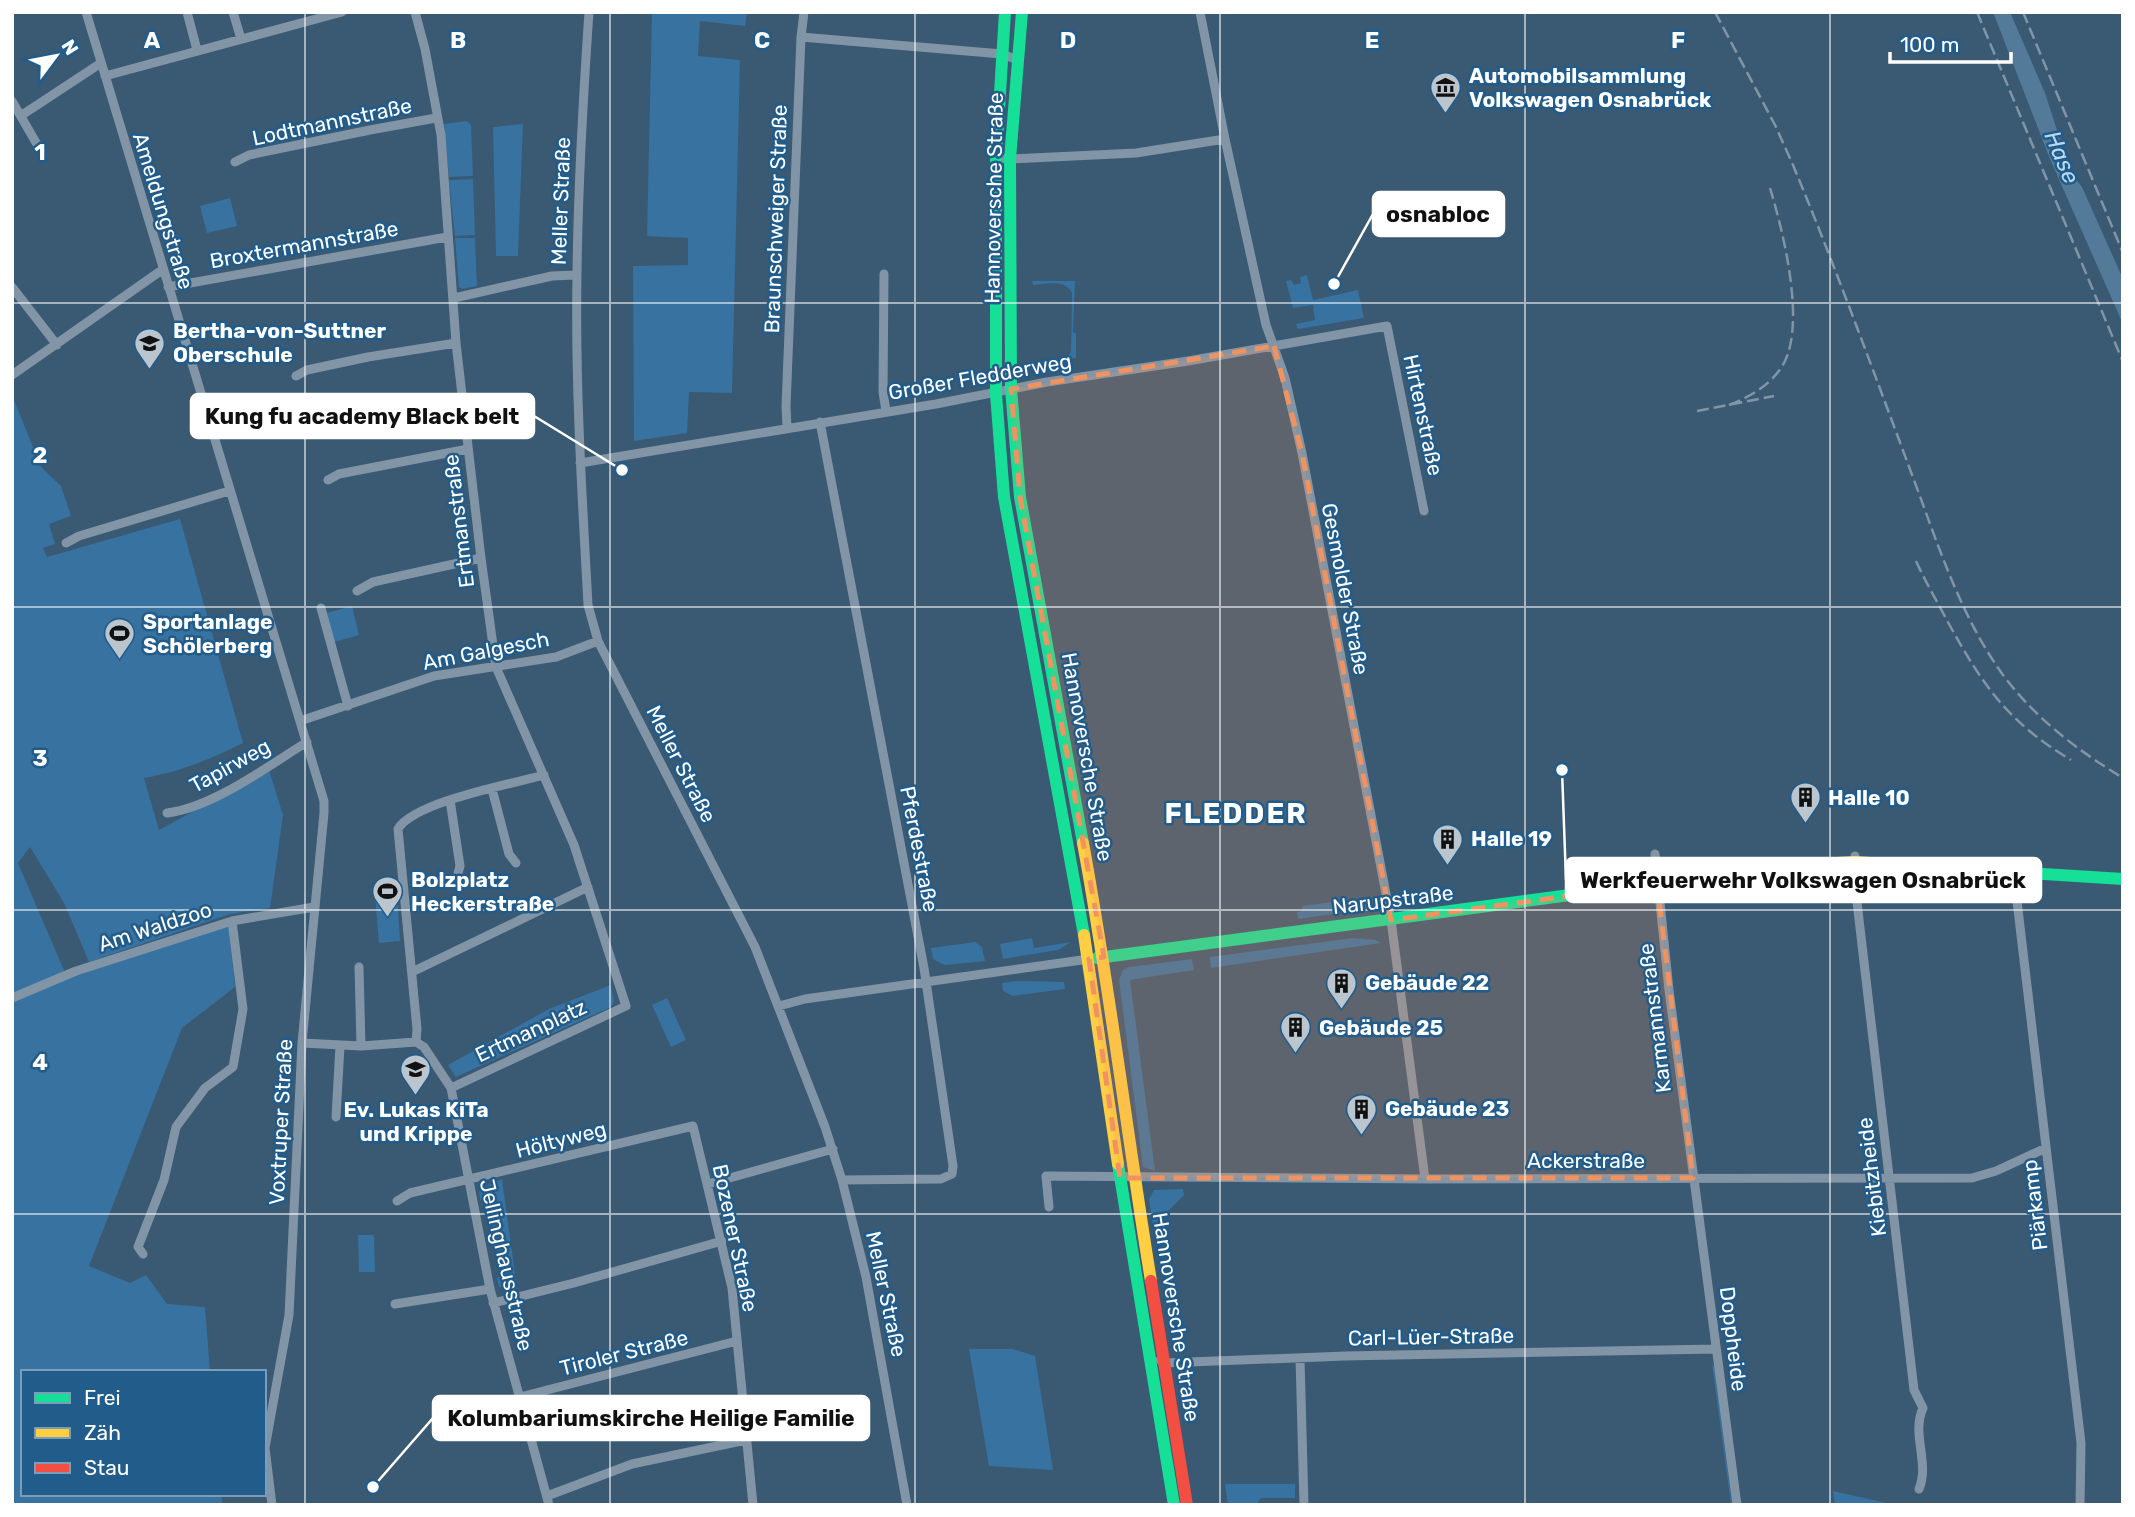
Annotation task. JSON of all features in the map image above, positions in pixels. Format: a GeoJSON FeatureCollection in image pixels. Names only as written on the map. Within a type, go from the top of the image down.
{"type":"FeatureCollection","features":[{"type":"Feature","properties":{"kind":"main road","name":"Hannoversche Straße"},"geometry":{"type":"LineString","coordinates":[[1005,12],[996,158],[996,394],[1004,497],[1089,959],[1120,1178],[1174,1505]]}},
{"type":"Feature","properties":{"kind":"main road","name":"Hannoversche Straße"},"geometry":{"type":"LineString","coordinates":[[1022,12],[1010,159],[1011,389],[1020,497],[1104,957],[1134,1178],[1187,1505]]}},
{"type":"Feature","properties":{"kind":"main road","name":"Narupstraße"},"geometry":{"type":"LineString","coordinates":[[1089,959],[1855,859],[2123,878]]}},
{"type":"Feature","properties":{"kind":"street","name":"Ameldungstraße"},"geometry":{"type":"LineString","coordinates":[[86,12],[307,742]]}},
{"type":"Feature","properties":{"kind":"street"},"geometry":{"type":"LineString","coordinates":[[187,12],[197,50]]}},
{"type":"Feature","properties":{"kind":"street"},"geometry":{"type":"LineString","coordinates":[[233,12],[241,39]]}},
{"type":"Feature","properties":{"kind":"street"},"geometry":{"type":"LineString","coordinates":[[105,76],[342,12]]}},
{"type":"Feature","properties":{"kind":"street","name":"Ertmanstraße"},"geometry":{"type":"LineString","coordinates":[[415,12],[425,48],[441,135],[456,343],[496,667],[573,845],[626,1006]]}},
{"type":"Feature","properties":{"kind":"street","name":"Meller Straße"},"geometry":{"type":"LineString","coordinates":[[589,12],[581,120],[576,275],[580,463],[588,605],[598,641],[755,947],[833,1149],[866,1277],[907,1505]]}},
{"type":"Feature","properties":{"kind":"street","name":"Braunschweiger Straße"},"geometry":{"type":"LineString","coordinates":[[787,428],[804,12]]}},
{"type":"Feature","properties":{"kind":"street","name":"Gesmolder Straße"},"geometry":{"type":"LineString","coordinates":[[1200,12],[1266,326],[1285,378],[1300,443],[1391,920],[1425,1179]]}},
{"type":"Feature","properties":{"kind":"street"},"geometry":{"type":"LineString","coordinates":[[801,37],[1002,54],[1018,60]]}},
{"type":"Feature","properties":{"kind":"street"},"geometry":{"type":"LineString","coordinates":[[22,115],[101,63]]}},
{"type":"Feature","properties":{"kind":"street"},"geometry":{"type":"LineString","coordinates":[[12,101],[38,146]]}},
{"type":"Feature","properties":{"kind":"street","name":"Lodtmannstraße"},"geometry":{"type":"LineString","coordinates":[[235,162],[249,155],[436,118]]}},
{"type":"Feature","properties":{"kind":"street"},"geometry":{"type":"LineString","coordinates":[[996,158],[1136,153],[1225,139]]}},
{"type":"Feature","properties":{"kind":"street","name":"Broxtermannstraße"},"geometry":{"type":"LineString","coordinates":[[168,287],[447,237]]}},
{"type":"Feature","properties":{"kind":"street"},"geometry":{"type":"LineString","coordinates":[[12,375],[162,270]]}},
{"type":"Feature","properties":{"kind":"street"},"geometry":{"type":"LineString","coordinates":[[884,274],[883,392],[886,411]]}},
{"type":"Feature","properties":{"kind":"street"},"geometry":{"type":"LineString","coordinates":[[454,298],[552,276],[576,275]]}},
{"type":"Feature","properties":{"kind":"street"},"geometry":{"type":"LineString","coordinates":[[12,287],[57,345]]}},
{"type":"Feature","properties":{"kind":"street","name":"Großer Fledderweg"},"geometry":{"type":"LineString","coordinates":[[580,463],[1387,326]]}},
{"type":"Feature","properties":{"kind":"street","name":"Hirtenstraße"},"geometry":{"type":"LineString","coordinates":[[1387,326],[1424,511]]}},
{"type":"Feature","properties":{"kind":"street"},"geometry":{"type":"LineString","coordinates":[[296,376],[307,370],[368,357],[456,343]]}},
{"type":"Feature","properties":{"kind":"street","name":"Pferdestraße"},"geometry":{"type":"LineString","coordinates":[[820,422],[910,893],[953,1166],[952,1174],[941,1180],[842,1180]]}},
{"type":"Feature","properties":{"kind":"street"},"geometry":{"type":"LineString","coordinates":[[328,480],[339,474],[468,449]]}},
{"type":"Feature","properties":{"kind":"street"},"geometry":{"type":"LineString","coordinates":[[66,544],[79,536],[229,491]]}},
{"type":"Feature","properties":{"kind":"street"},"geometry":{"type":"LineString","coordinates":[[357,591],[373,582],[481,558]]}},
{"type":"Feature","properties":{"kind":"street"},"geometry":{"type":"LineString","coordinates":[[321,608],[348,706]]}},
{"type":"Feature","properties":{"kind":"street","name":"Am Galgesch"},"geometry":{"type":"LineString","coordinates":[[300,721],[434,676],[556,657],[598,641]]}},
{"type":"Feature","properties":{"kind":"street","name":"Tapirweg"},"geometry":{"type":"LineString","coordinates":[[167,813],[183,811],[201,804],[307,742]]}},
{"type":"Feature","properties":{"kind":"street","name":"Voxtruper Straße"},"geometry":{"type":"LineString","coordinates":[[266,1442],[289,1315],[302,1043],[324,813],[324,801],[307,742]]}},
{"type":"Feature","properties":{"kind":"street"},"geometry":{"type":"LineString","coordinates":[[302,1043],[361,1046],[416,1042],[417,1028],[398,829],[402,821],[421,810],[544,775]]}},
{"type":"Feature","properties":{"kind":"street"},"geometry":{"type":"LineString","coordinates":[[492,789],[509,854],[516,863]]}},
{"type":"Feature","properties":{"kind":"street"},"geometry":{"type":"LineString","coordinates":[[450,800],[460,866],[457,877]]}},
{"type":"Feature","properties":{"kind":"street","name":"Karmannstraße"},"geometry":{"type":"LineString","coordinates":[[1655,853],[1693,1178]]}},
{"type":"Feature","properties":{"kind":"street","name":"Kiebitzheide"},"geometry":{"type":"LineString","coordinates":[[1855,859],[1855,885],[1914,1390],[1923,1408],[1917,1421],[1924,1477],[1919,1489]]}},
{"type":"Feature","properties":{"kind":"street"},"geometry":{"type":"LineString","coordinates":[[412,972],[588,887]]}},
{"type":"Feature","properties":{"kind":"street","name":"Piärkamp"},"geometry":{"type":"LineString","coordinates":[[2017,901],[2081,1443],[2080,1505]]}},
{"type":"Feature","properties":{"kind":"street","name":"Am Waldzoo"},"geometry":{"type":"LineString","coordinates":[[12,999],[76,971],[232,920],[314,907]]}},
{"type":"Feature","properties":{"kind":"street"},"geometry":{"type":"LineString","coordinates":[[143,1254],[138,1247],[164,1180],[176,1127],[205,1088],[233,1067],[243,1009],[232,920]]}},
{"type":"Feature","properties":{"kind":"street","name":"Narupstraße"},"geometry":{"type":"LineString","coordinates":[[779,1006],[805,999],[1089,959]]}},
{"type":"Feature","properties":{"kind":"street"},"geometry":{"type":"LineString","coordinates":[[359,967],[361,1046]]}},
{"type":"Feature","properties":{"kind":"street","name":"Ertmanplatz"},"geometry":{"type":"LineString","coordinates":[[451,1088],[626,1006]]}},
{"type":"Feature","properties":{"kind":"street","name":"Jellinghausstraße"},"geometry":{"type":"LineString","coordinates":[[416,1042],[424,1047],[451,1088],[493,1303],[548,1500]]}},
{"type":"Feature","properties":{"kind":"street"},"geometry":{"type":"LineString","coordinates":[[336,1117],[340,1046]]}},
{"type":"Feature","properties":{"kind":"street","name":"Höltyweg"},"geometry":{"type":"LineString","coordinates":[[397,1201],[410,1193],[693,1126]]}},
{"type":"Feature","properties":{"kind":"street","name":"Bozener Straße"},"geometry":{"type":"LineString","coordinates":[[693,1126],[732,1288],[753,1505]]}},
{"type":"Feature","properties":{"kind":"street","name":"Ackerstraße"},"geometry":{"type":"LineString","coordinates":[[1120,1178],[1983,1176],[2046,1148]]}},
{"type":"Feature","properties":{"kind":"street"},"geometry":{"type":"LineString","coordinates":[[708,1184],[833,1149]]}},
{"type":"Feature","properties":{"kind":"street"},"geometry":{"type":"LineString","coordinates":[[1049,1207],[1046,1176],[1120,1178]]}},
{"type":"Feature","properties":{"kind":"street","name":"Doppheide"},"geometry":{"type":"LineString","coordinates":[[1693,1178],[1737,1505]]}},
{"type":"Feature","properties":{"kind":"street"},"geometry":{"type":"LineString","coordinates":[[493,1303],[722,1241]]}},
{"type":"Feature","properties":{"kind":"street"},"geometry":{"type":"LineString","coordinates":[[395,1304],[490,1289]]}},
{"type":"Feature","properties":{"kind":"street","name":"Tiroler Straße"},"geometry":{"type":"LineString","coordinates":[[520,1397],[737,1341]]}},
{"type":"Feature","properties":{"kind":"street","name":"Carl-Lüer-Straße"},"geometry":{"type":"LineString","coordinates":[[1164,1363],[1716,1349]]}},
{"type":"Feature","properties":{"kind":"street"},"geometry":{"type":"LineString","coordinates":[[1149,1354],[1164,1363]]}},
{"type":"Feature","properties":{"kind":"street"},"geometry":{"type":"LineString","coordinates":[[1300,1359],[1304,1505]]}},
{"type":"Feature","properties":{"kind":"street"},"geometry":{"type":"LineString","coordinates":[[548,1500],[632,1464],[747,1440]]}},
{"type":"Feature","properties":{"kind":"street","name":"Voxtruper Straße"},"geometry":{"type":"LineString","coordinates":[[266,1456],[272,1505]]}},
{"type":"Feature","properties":{"kind":"highlighted area"},"geometry":{"type":"Polygon","coordinates":[[[1274,346],[1302,453],[1391,920],[1657,884],[1693,1178],[1120,1178],[1089,959],[1104,957],[1020,497],[1011,389],[1274,346]]]}},
{"type":"Feature","properties":{"kind":"shaded area"},"geometry":{"type":"Polygon","coordinates":[[[652,12],[747,12],[745,26],[700,21],[698,56],[740,60],[732,393],[689,392],[687,433],[634,441],[633,266],[688,265],[688,238],[647,236],[652,12]]]}},
{"type":"Feature","properties":{"kind":"shaded area"},"geometry":{"type":"Polygon","coordinates":[[[467,121],[471,125],[473,176],[449,177],[444,124],[467,121]]]}},
{"type":"Feature","properties":{"kind":"shaded area"},"geometry":{"type":"Polygon","coordinates":[[[523,124],[518,256],[496,256],[493,127],[523,124]]]}},
{"type":"Feature","properties":{"kind":"shaded area"},"geometry":{"type":"Polygon","coordinates":[[[473,179],[475,235],[455,236],[449,180],[473,179]]]}},
{"type":"Feature","properties":{"kind":"shaded area"},"geometry":{"type":"Polygon","coordinates":[[[230,198],[237,226],[207,233],[200,206],[230,198]]]}},
{"type":"Feature","properties":{"kind":"shaded area"},"geometry":{"type":"Polygon","coordinates":[[[455,238],[475,238],[477,286],[462,289],[459,287],[455,238]]]}},
{"type":"Feature","properties":{"kind":"shaded area"},"geometry":{"type":"Polygon","coordinates":[[[1307,275],[1313,300],[1358,290],[1364,318],[1298,329],[1296,324],[1315,320],[1313,305],[1293,308],[1286,281],[1291,280],[1294,285],[1301,283],[1300,277],[1307,275]]]}},
{"type":"Feature","properties":{"kind":"shaded area"},"geometry":{"type":"Polygon","coordinates":[[[1032,281],[1075,281],[1073,332],[1076,333],[1076,358],[1067,359],[1071,351],[1072,293],[1060,284],[1033,285],[1032,281]]]}},
{"type":"Feature","properties":{"kind":"shaded area"},"geometry":{"type":"Polygon","coordinates":[[[12,395],[41,467],[61,486],[71,516],[49,524],[55,544],[43,548],[47,557],[180,519],[243,743],[195,764],[144,778],[159,830],[269,770],[283,815],[270,908],[230,914],[89,962],[64,903],[30,847],[18,863],[66,975],[228,922],[235,987],[182,1028],[89,1266],[130,1283],[146,1275],[167,1304],[205,1307],[210,1370],[21,1370],[21,1496],[221,1496],[223,1505],[12,1505],[12,395]]]}},
{"type":"Feature","properties":{"kind":"shaded area"},"geometry":{"type":"Polygon","coordinates":[[[352,606],[359,635],[334,642],[327,613],[352,606]]]}},
{"type":"Feature","properties":{"kind":"shaded area","name":"Bolzplatz Heckerstraße"},"geometry":{"type":"Polygon","coordinates":[[[397,894],[400,941],[379,943],[375,896],[397,894]]]}},
{"type":"Feature","properties":{"kind":"shaded area"},"geometry":{"type":"Polygon","coordinates":[[[1371,897],[1369,909],[1298,919],[1297,912],[1302,911],[1302,906],[1371,897]]]}},
{"type":"Feature","properties":{"kind":"shaded area"},"geometry":{"type":"Polygon","coordinates":[[[1032,938],[1034,948],[1071,942],[1058,950],[1003,959],[1000,944],[1032,938]]]}},
{"type":"Feature","properties":{"kind":"shaded area"},"geometry":{"type":"Polygon","coordinates":[[[1353,938],[1381,943],[1211,968],[1210,957],[1353,938]]]}},
{"type":"Feature","properties":{"kind":"shaded area"},"geometry":{"type":"Polygon","coordinates":[[[975,942],[982,947],[985,961],[945,965],[933,959],[931,948],[975,942]]]}},
{"type":"Feature","properties":{"kind":"shaded area"},"geometry":{"type":"Polygon","coordinates":[[[1192,959],[1194,970],[1130,980],[1155,1171],[1143,1167],[1119,980],[1123,970],[1129,967],[1192,959]]]}},
{"type":"Feature","properties":{"kind":"shaded area"},"geometry":{"type":"Polygon","coordinates":[[[1064,982],[1065,989],[1013,996],[1003,991],[1002,983],[1064,982]]]}},
{"type":"Feature","properties":{"kind":"shaded area"},"geometry":{"type":"Polygon","coordinates":[[[611,985],[614,1002],[611,1007],[456,1077],[448,1065],[549,1009],[611,985]]]}},
{"type":"Feature","properties":{"kind":"shaded area"},"geometry":{"type":"Polygon","coordinates":[[[667,998],[686,1040],[671,1047],[652,1005],[667,998]]]}},
{"type":"Feature","properties":{"kind":"shaded area"},"geometry":{"type":"Polygon","coordinates":[[[502,1179],[517,1289],[499,1287],[497,1278],[502,1275],[487,1201],[480,1200],[479,1189],[502,1179]]]}},
{"type":"Feature","properties":{"kind":"shaded area"},"geometry":{"type":"Polygon","coordinates":[[[1183,1189],[1184,1195],[1153,1226],[1149,1199],[1154,1190],[1183,1189]]]}},
{"type":"Feature","properties":{"kind":"shaded area"},"geometry":{"type":"Polygon","coordinates":[[[358,1235],[374,1235],[375,1272],[359,1272],[358,1235]]]}},
{"type":"Feature","properties":{"kind":"shaded area"},"geometry":{"type":"Polygon","coordinates":[[[969,1349],[1013,1349],[1035,1356],[1053,1470],[989,1466],[969,1349]]]}},
{"type":"Feature","properties":{"kind":"shaded area"},"geometry":{"type":"Polygon","coordinates":[[[1712,1363],[1715,1369],[1732,1505],[1731,1505],[1712,1363]]]}},
{"type":"Feature","properties":{"kind":"shaded area"},"geometry":{"type":"Polygon","coordinates":[[[1225,1484],[1295,1484],[1295,1498],[1261,1498],[1256,1505],[1228,1505],[1225,1484]]]}},
{"type":"Feature","properties":{"kind":"shaded area"},"geometry":{"type":"Polygon","coordinates":[[[1833,1491],[1891,1504],[1891,1505],[1835,1505],[1833,1491]]]}},
{"type":"Feature","properties":{"kind":"water","name":"Hase"},"geometry":{"type":"Polygon","coordinates":[[[1993,12],[2010,12],[2045,93],[2071,173],[2082,187],[2123,279],[2123,324],[2050,159],[1993,12]]]}},
{"type":"Feature","properties":{"kind":"railway"},"geometry":{"type":"LineString","coordinates":[[1715,12],[1775,125],[1793,165],[1854,318],[1940,550],[1961,602],[1987,652],[2015,691],[2043,719],[2089,756],[2123,778]]}},
{"type":"Feature","properties":{"kind":"railway"},"geometry":{"type":"LineString","coordinates":[[1977,12],[2123,362]]}},
{"type":"Feature","properties":{"kind":"railway"},"geometry":{"type":"LineString","coordinates":[[2023,12],[2123,253]]}},
{"type":"Feature","properties":{"kind":"railway"},"geometry":{"type":"LineString","coordinates":[[1729,405],[1751,395],[1770,381],[1781,368],[1789,351],[1793,305],[1790,279],[1770,188]]}},
{"type":"Feature","properties":{"kind":"railway"},"geometry":{"type":"LineString","coordinates":[[1697,411],[1774,396]]}},
{"type":"Feature","properties":{"kind":"railway"},"geometry":{"type":"LineString","coordinates":[[1916,561],[1961,646],[1986,685],[2014,717],[2071,760]]}},
{"type":"Feature","properties":{"kind":"traffic: fast"},"geometry":{"type":"LineString","coordinates":[[1005,12],[996,158],[996,394],[1004,497],[1084,935]]}},
{"type":"Feature","properties":{"kind":"traffic: fast"},"geometry":{"type":"LineString","coordinates":[[1022,12],[1010,159],[1011,389],[1020,497],[1083,843]]}},
{"type":"Feature","properties":{"kind":"traffic: fast"},"geometry":{"type":"LineString","coordinates":[[1886,864],[2123,879]]}},
{"type":"Feature","properties":{"kind":"traffic: fast"},"geometry":{"type":"LineString","coordinates":[[1097,958],[1585,893]]}},
{"type":"Feature","properties":{"kind":"traffic: fast"},"geometry":{"type":"LineString","coordinates":[[1118,1164],[1174,1505]]}},
{"type":"Feature","properties":{"kind":"traffic: slow"},"geometry":{"type":"LineString","coordinates":[[1083,843],[1151,1281]]}},
{"type":"Feature","properties":{"kind":"traffic: slow"},"geometry":{"type":"LineString","coordinates":[[1585,893],[1800,865],[1855,862],[1886,864]]}},
{"type":"Feature","properties":{"kind":"traffic: slow"},"geometry":{"type":"LineString","coordinates":[[1084,935],[1118,1164]]}},
{"type":"Feature","properties":{"kind":"traffic: jam"},"geometry":{"type":"LineString","coordinates":[[1151,1281],[1187,1505]]}},
{"type":"Feature","properties":{"kind":"place","name":"Automobilsammlung Volkswagen Osnabrück"},"geometry":{"type":"Point","coordinates":[1446,115]}},
{"type":"Feature","properties":{"kind":"place","name":"osnabloc"},"geometry":{"type":"Point","coordinates":[1334,284]}},
{"type":"Feature","properties":{"kind":"place","name":"Bertha-von-Suttner Oberschule"},"geometry":{"type":"Point","coordinates":[150,370]}},
{"type":"Feature","properties":{"kind":"place","name":"Kung fu academy Black belt"},"geometry":{"type":"Point","coordinates":[622,470]}},
{"type":"Feature","properties":{"kind":"place","name":"Sportanlage Schölerberg"},"geometry":{"type":"Point","coordinates":[120,661]}},
{"type":"Feature","properties":{"kind":"place","name":"Werkfeuerwehr Volkswagen Osnabrück"},"geometry":{"type":"Point","coordinates":[1562,770]}},
{"type":"Feature","properties":{"kind":"place","name":"Halle 10"},"geometry":{"type":"Point","coordinates":[1805,825]}},
{"type":"Feature","properties":{"kind":"place","name":"Halle 19"},"geometry":{"type":"Point","coordinates":[1448,866]}},
{"type":"Feature","properties":{"kind":"place","name":"Bolzplatz Heckerstraße"},"geometry":{"type":"Point","coordinates":[388,919]}},
{"type":"Feature","properties":{"kind":"place","name":"Gebäude 22"},"geometry":{"type":"Point","coordinates":[1342,1010]}},
{"type":"Feature","properties":{"kind":"place","name":"Gebäude 25"},"geometry":{"type":"Point","coordinates":[1296,1055]}},
{"type":"Feature","properties":{"kind":"place","name":"Ev. Lukas KiTa und Krippe"},"geometry":{"type":"Point","coordinates":[416,1097]}},
{"type":"Feature","properties":{"kind":"place","name":"Gebäude 23"},"geometry":{"type":"Point","coordinates":[1362,1136]}},
{"type":"Feature","properties":{"kind":"place","name":"Kolumbariumskirche Heilige Familie"},"geometry":{"type":"Point","coordinates":[373,1487]}},
{"type":"Feature","properties":{"kind":"district","name":"FLEDDER"},"geometry":{"type":"Point","coordinates":[1236,813]}}]}
